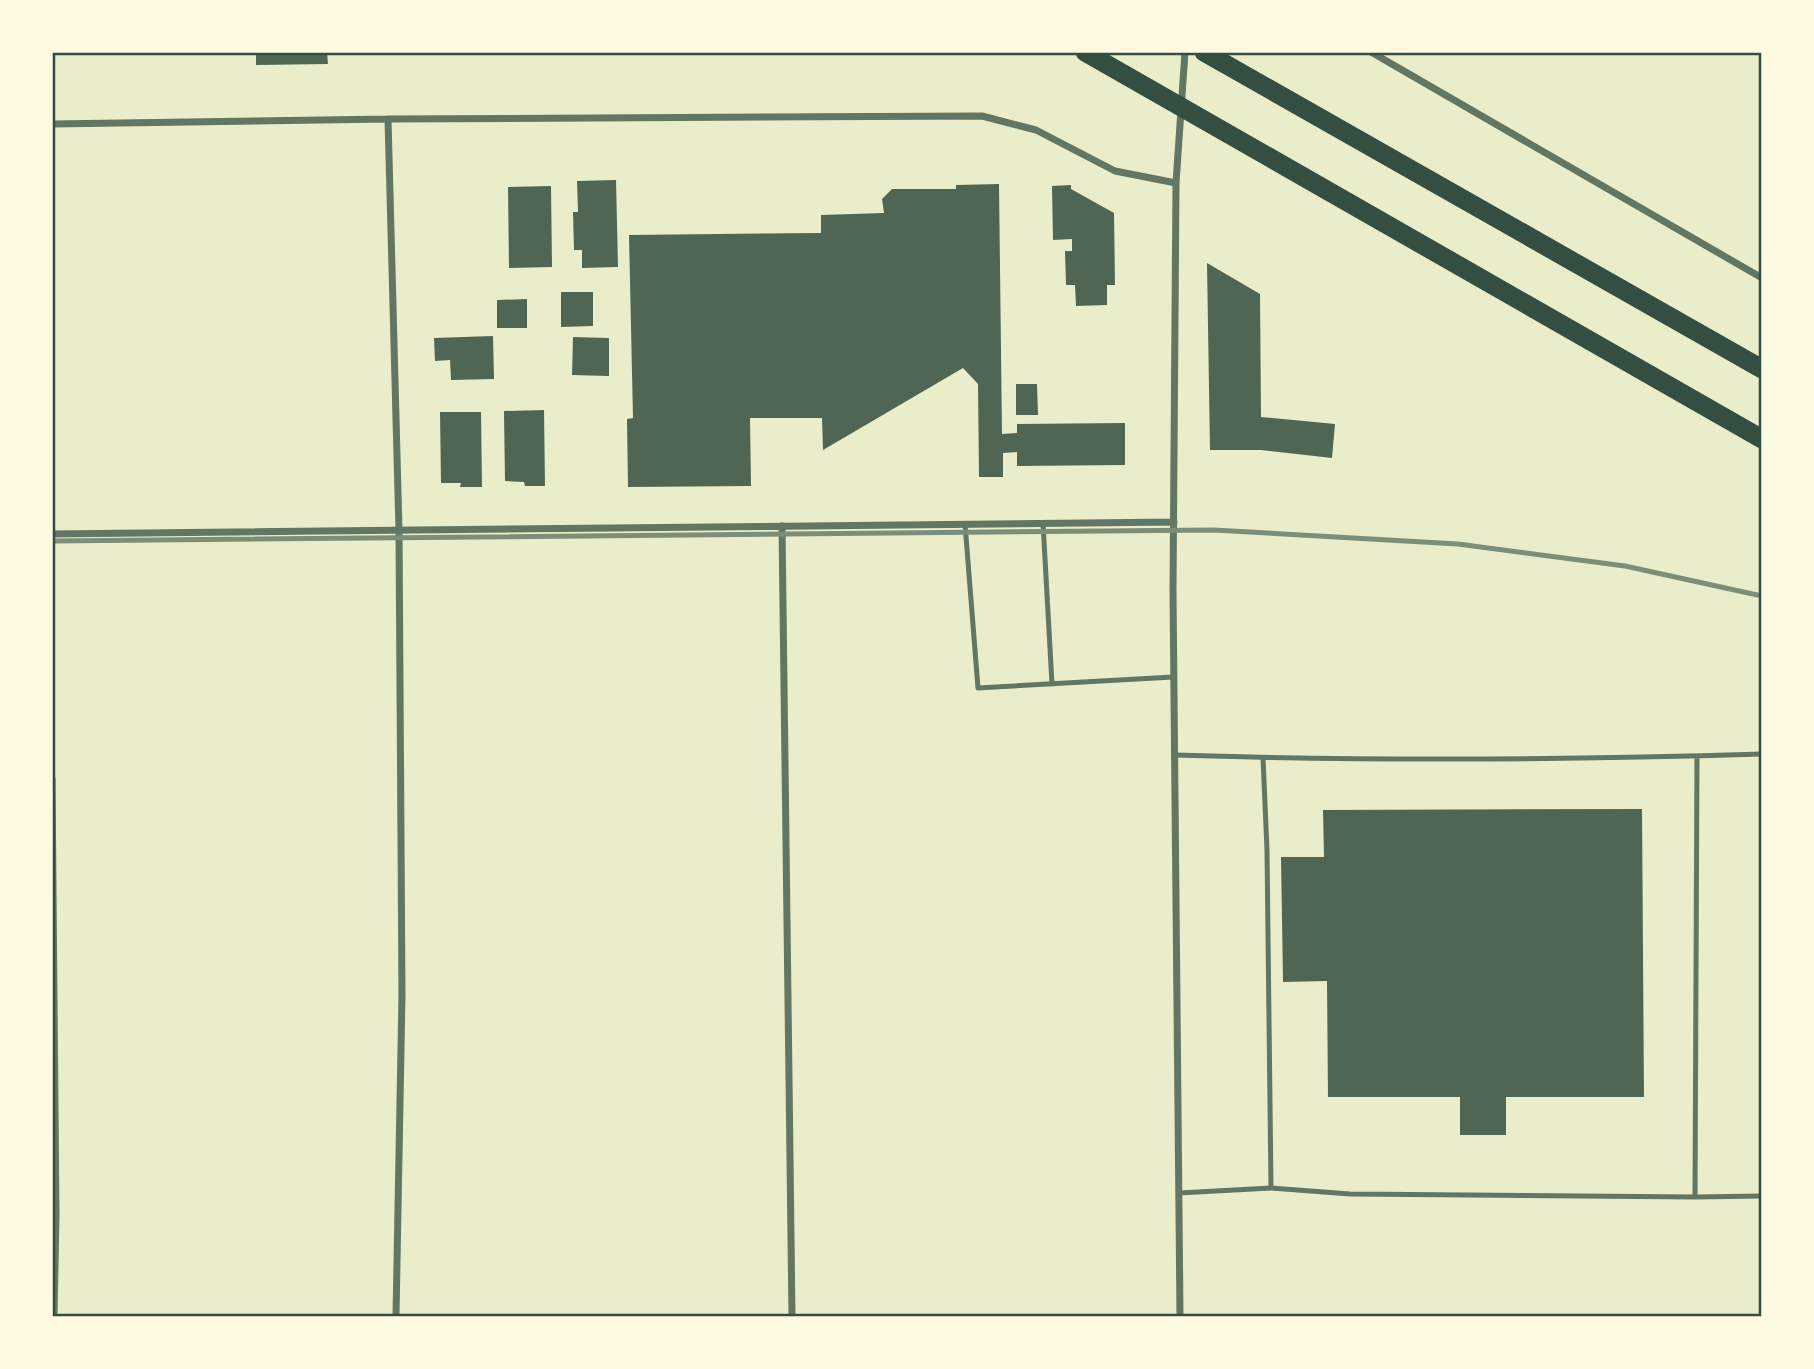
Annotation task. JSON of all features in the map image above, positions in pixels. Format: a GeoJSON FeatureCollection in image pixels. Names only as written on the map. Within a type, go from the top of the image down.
{"type":"FeatureCollection","features":[{"type":"Feature","properties":{"kind":"highway"},"geometry":{"type":"LineString","coordinates":[[1085,52],[1762,439]]}},
{"type":"Feature","properties":{"kind":"highway"},"geometry":{"type":"LineString","coordinates":[[1204,52],[1762,369]]}},
{"type":"Feature","properties":{"kind":"street"},"geometry":{"type":"LineString","coordinates":[[1181,1317],[1174,522],[1176,183],[1185,52]]}},
{"type":"Feature","properties":{"kind":"street"},"geometry":{"type":"LineString","coordinates":[[1371,52],[1762,278]]}},
{"type":"Feature","properties":{"kind":"street"},"geometry":{"type":"LineString","coordinates":[[52,124],[388,119],[982,116],[1037,130],[1115,171],[1176,183]]}},
{"type":"Feature","properties":{"kind":"street"},"geometry":{"type":"LineString","coordinates":[[388,119],[399,530],[402,995],[396,1317]]}},
{"type":"Feature","properties":{"kind":"street"},"geometry":{"type":"LineString","coordinates":[[52,534],[1174,522]]}},
{"type":"Feature","properties":{"kind":"street"},"geometry":{"type":"LineString","coordinates":[[782,526],[792,1317]]}},
{"type":"Feature","properties":{"kind":"street"},"geometry":{"type":"LineString","coordinates":[[52,779],[56,1215],[54,1317]]}},
{"type":"Feature","properties":{"kind":"lane"},"geometry":{"type":"LineString","coordinates":[[1043,523],[1052,684]]}},
{"type":"Feature","properties":{"kind":"lane"},"geometry":{"type":"LineString","coordinates":[[965,524],[978,688],[1174,677]]}},
{"type":"Feature","properties":{"kind":"lane"},"geometry":{"type":"LineString","coordinates":[[1174,755],[1263,758],[1762,754]]}},
{"type":"Feature","properties":{"kind":"lane"},"geometry":{"type":"LineString","coordinates":[[1695,1197],[1697,756]]}},
{"type":"Feature","properties":{"kind":"lane"},"geometry":{"type":"LineString","coordinates":[[1263,758],[1267,850],[1271,1188]]}},
{"type":"Feature","properties":{"kind":"lane"},"geometry":{"type":"LineString","coordinates":[[1179,1193],[1271,1188],[1350,1194],[1762,1196]]}},
{"type":"Feature","properties":{"kind":"building"},"geometry":{"type":"Polygon","coordinates":[[[256,52],[327,52],[328,64],[256,65],[256,52]]]}},
{"type":"Feature","properties":{"kind":"building"},"geometry":{"type":"Polygon","coordinates":[[[616,180],[618,267],[582,268],[582,250],[574,250],[573,212],[578,212],[577,181],[616,180]]]}},
{"type":"Feature","properties":{"kind":"building"},"geometry":{"type":"Polygon","coordinates":[[[999,184],[1002,434],[1017,433],[1017,424],[1125,423],[1125,465],[1017,466],[1017,452],[1003,453],[1003,477],[979,477],[978,384],[963,368],[823,450],[822,418],[750,418],[751,486],[628,487],[627,419],[633,418],[629,235],[821,233],[821,215],[884,213],[882,199],[892,189],[956,189],[956,185],[999,184]]]}},
{"type":"Feature","properties":{"kind":"building"},"geometry":{"type":"Polygon","coordinates":[[[1071,185],[1071,189],[1114,213],[1115,285],[1107,285],[1107,305],[1076,306],[1075,285],[1066,285],[1065,251],[1072,251],[1072,239],[1053,240],[1052,186],[1071,185]]]}},
{"type":"Feature","properties":{"kind":"building"},"geometry":{"type":"Polygon","coordinates":[[[551,186],[552,267],[509,268],[508,187],[551,186]]]}},
{"type":"Feature","properties":{"kind":"building"},"geometry":{"type":"Polygon","coordinates":[[[1207,263],[1260,294],[1261,417],[1335,424],[1332,458],[1261,450],[1210,450],[1207,263]]]}},
{"type":"Feature","properties":{"kind":"building"},"geometry":{"type":"Polygon","coordinates":[[[561,292],[593,292],[593,326],[561,327],[561,292]]]}},
{"type":"Feature","properties":{"kind":"building"},"geometry":{"type":"Polygon","coordinates":[[[527,299],[527,328],[497,328],[497,300],[527,299]]]}},
{"type":"Feature","properties":{"kind":"building"},"geometry":{"type":"Polygon","coordinates":[[[493,336],[494,379],[451,380],[450,360],[435,361],[434,338],[493,336]]]}},
{"type":"Feature","properties":{"kind":"building"},"geometry":{"type":"Polygon","coordinates":[[[573,337],[609,338],[609,376],[572,375],[573,337]]]}},
{"type":"Feature","properties":{"kind":"building"},"geometry":{"type":"Polygon","coordinates":[[[1016,384],[1037,384],[1038,415],[1016,415],[1016,384]]]}},
{"type":"Feature","properties":{"kind":"building"},"geometry":{"type":"Polygon","coordinates":[[[544,410],[545,486],[525,486],[524,482],[505,481],[504,411],[544,410]]]}},
{"type":"Feature","properties":{"kind":"building"},"geometry":{"type":"Polygon","coordinates":[[[440,412],[481,412],[482,487],[460,487],[461,483],[441,483],[440,412]]]}},
{"type":"Feature","properties":{"kind":"building"},"geometry":{"type":"Polygon","coordinates":[[[1642,809],[1644,1097],[1506,1097],[1506,1135],[1460,1135],[1460,1097],[1328,1097],[1327,981],[1283,982],[1281,857],[1324,857],[1323,810],[1642,809]]]}},
{"type":"Feature","properties":{"kind":"railway"},"geometry":{"type":"LineString","coordinates":[[52,541],[1214,530],[1458,544],[1625,566],[1762,596]]}}]}
